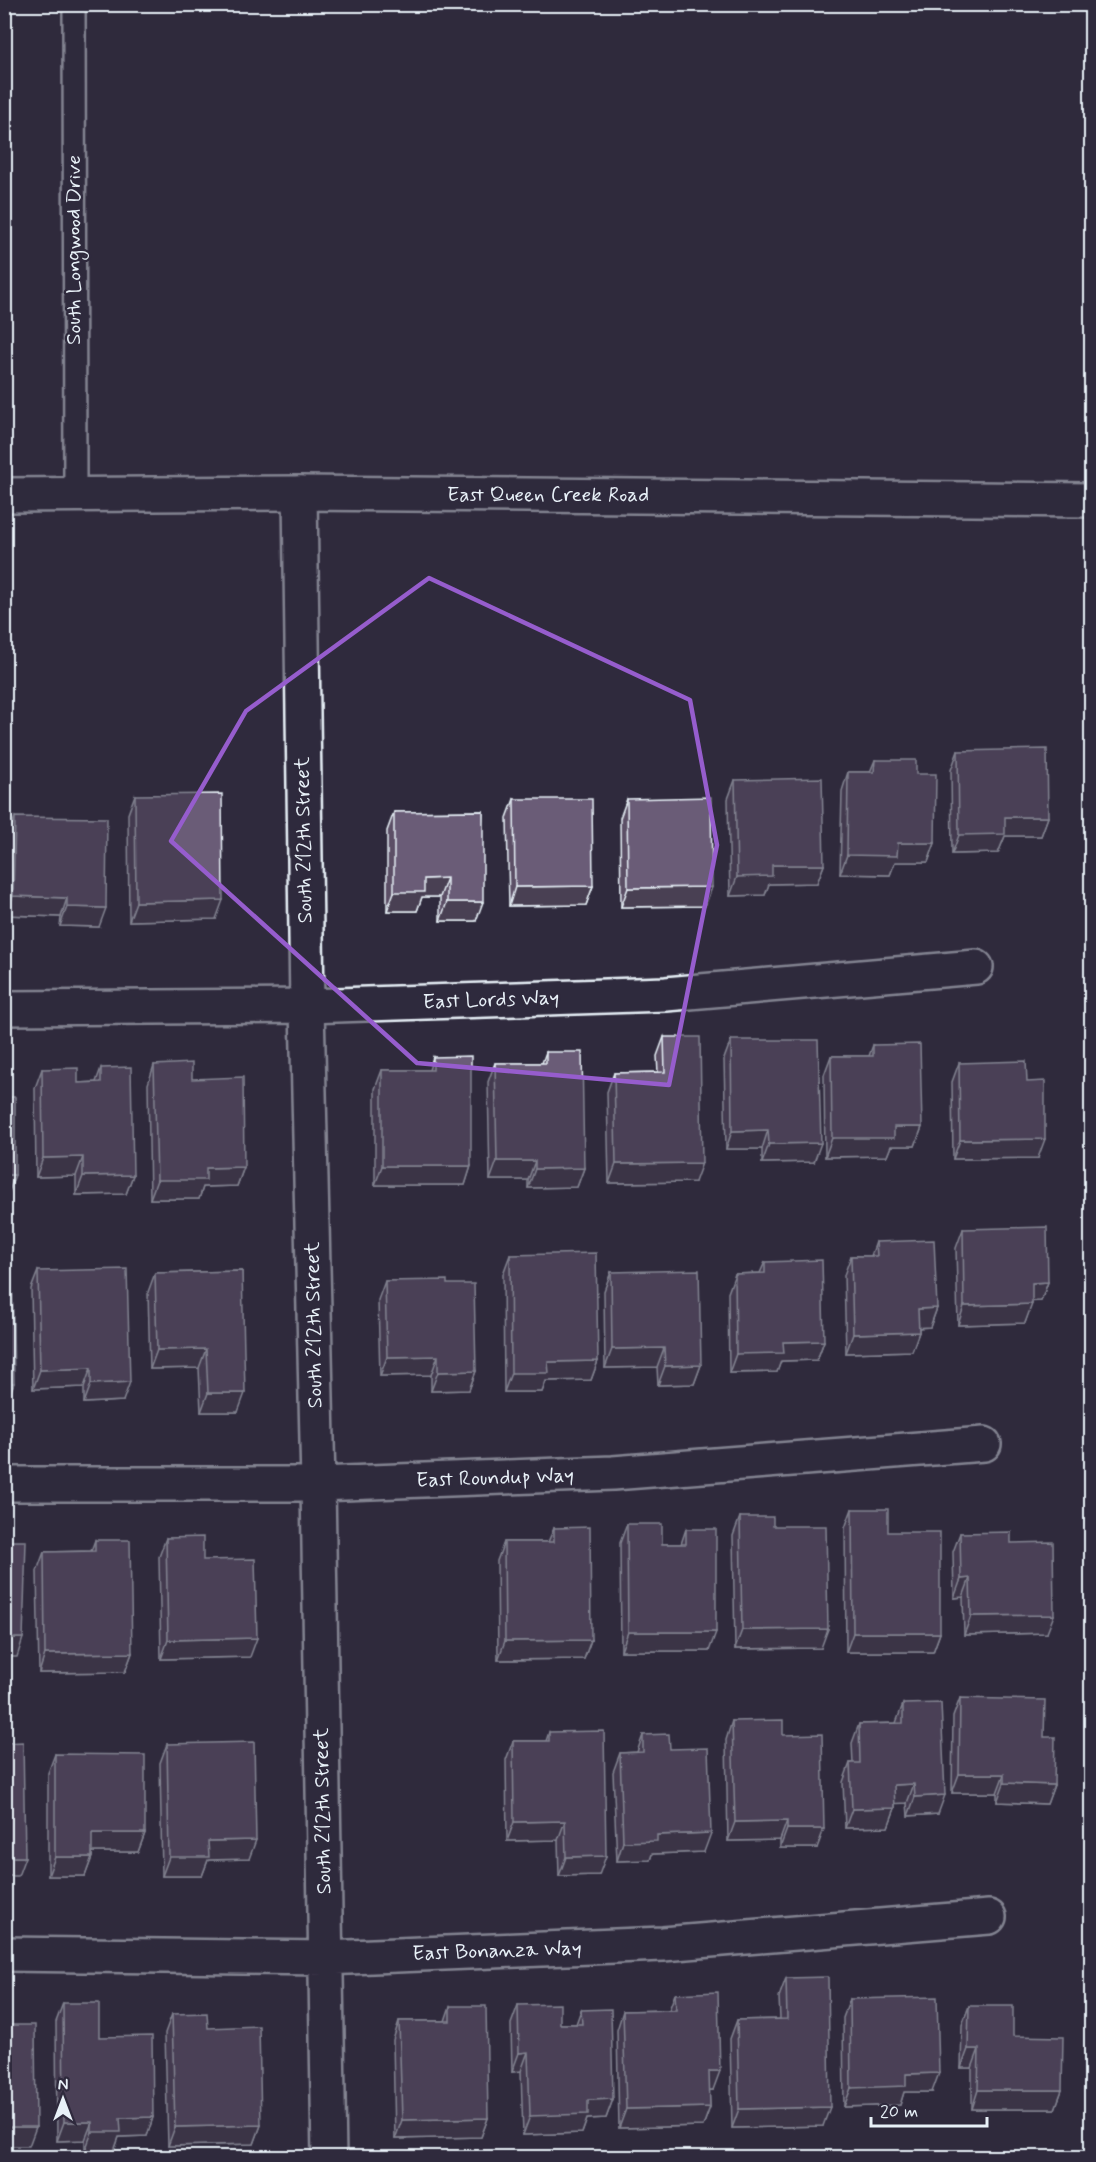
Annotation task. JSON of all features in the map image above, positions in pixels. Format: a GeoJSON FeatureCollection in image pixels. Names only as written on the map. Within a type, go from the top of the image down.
{"type":"FeatureCollection","features":[{"type":"Feature","properties":{"kind":"street","name":"East Queen Creek Road"},"geometry":{"type":"LineString","coordinates":[[4,495],[300,494],[1092,500]]}},
{"type":"Feature","properties":{"kind":"street","name":"South 212th Street"},"geometry":{"type":"LineString","coordinates":[[300,494],[307,1006],[318,1485],[329,2157]]}},
{"type":"Feature","properties":{"kind":"street","name":"East Lords Way"},"geometry":{"type":"LineString","coordinates":[[4,1008],[307,1006],[666,994],[976,967]]}},
{"type":"Feature","properties":{"kind":"street","name":"East Roundup Way"},"geometry":{"type":"LineString","coordinates":[[4,1484],[318,1485],[613,1473],[984,1444]]}},
{"type":"Feature","properties":{"kind":"street","name":"East Bonanza Way"},"geometry":{"type":"LineString","coordinates":[[4,1954],[325,1958],[663,1944],[989,1917]]}},
{"type":"Feature","properties":{"kind":"lane","name":"South Longwood Drive"},"geometry":{"type":"LineString","coordinates":[[74,4],[75,495]]}},
{"type":"Feature","properties":{"kind":"highlighted area"},"geometry":{"type":"Polygon","coordinates":[[[429,578],[690,700],[717,845],[669,1085],[417,1063],[171,841],[246,711],[429,578]]]}},
{"type":"Feature","properties":{"kind":"building"},"geometry":{"type":"Polygon","coordinates":[[[1047,749],[1048,817],[1005,817],[1005,834],[959,835],[958,751],[1047,749]]]}},
{"type":"Feature","properties":{"kind":"building"},"geometry":{"type":"Polygon","coordinates":[[[875,760],[916,760],[916,774],[936,774],[935,843],[898,843],[897,856],[847,855],[848,772],[874,772],[875,760]]]}},
{"type":"Feature","properties":{"kind":"building"},"geometry":{"type":"Polygon","coordinates":[[[822,778],[824,865],[772,865],[772,876],[737,877],[735,780],[822,778]]]}},
{"type":"Feature","properties":{"kind":"building"},"geometry":{"type":"Polygon","coordinates":[[[222,794],[223,900],[136,902],[135,795],[222,794]]]}},
{"type":"Feature","properties":{"kind":"building"},"geometry":{"type":"Polygon","coordinates":[[[711,797],[712,887],[628,888],[627,799],[711,797]]]}},
{"type":"Feature","properties":{"kind":"building"},"geometry":{"type":"Polygon","coordinates":[[[514,799],[592,799],[593,886],[515,887],[514,799]]]}},
{"type":"Feature","properties":{"kind":"building"},"geometry":{"type":"Polygon","coordinates":[[[483,811],[483,902],[447,902],[447,878],[424,879],[424,892],[394,892],[394,812],[483,811]]]}},
{"type":"Feature","properties":{"kind":"building"},"geometry":{"type":"Polygon","coordinates":[[[15,817],[107,818],[106,908],[67,907],[67,898],[13,896],[15,817]]]}},
{"type":"Feature","properties":{"kind":"building"},"geometry":{"type":"Polygon","coordinates":[[[664,1037],[700,1037],[702,1163],[616,1164],[614,1073],[665,1072],[664,1037]]]}},
{"type":"Feature","properties":{"kind":"building"},"geometry":{"type":"Polygon","coordinates":[[[731,1040],[818,1040],[821,1143],[769,1144],[768,1130],[732,1131],[731,1040]]]}},
{"type":"Feature","properties":{"kind":"building"},"geometry":{"type":"Polygon","coordinates":[[[920,1044],[922,1127],[894,1127],[894,1138],[832,1138],[831,1056],[873,1056],[873,1045],[920,1044]]]}},
{"type":"Feature","properties":{"kind":"building"},"geometry":{"type":"Polygon","coordinates":[[[546,1052],[582,1052],[584,1168],[535,1169],[535,1161],[497,1161],[495,1063],[546,1063],[546,1052]]]}},
{"type":"Feature","properties":{"kind":"building"},"geometry":{"type":"Polygon","coordinates":[[[471,1056],[471,1166],[382,1166],[382,1070],[433,1070],[433,1057],[471,1056]]]}},
{"type":"Feature","properties":{"kind":"building"},"geometry":{"type":"Polygon","coordinates":[[[1026,1061],[1027,1082],[1045,1081],[1045,1139],[960,1140],[959,1063],[1026,1061]]]}},
{"type":"Feature","properties":{"kind":"building"},"geometry":{"type":"Polygon","coordinates":[[[192,1063],[192,1079],[243,1077],[244,1167],[206,1168],[206,1180],[157,1180],[154,1065],[192,1063]]]}},
{"type":"Feature","properties":{"kind":"building"},"geometry":{"type":"Polygon","coordinates":[[[131,1067],[133,1175],[83,1176],[83,1157],[43,1158],[42,1069],[78,1068],[78,1083],[101,1082],[101,1068],[131,1067]]]}},
{"type":"Feature","properties":{"kind":"building"},"geometry":{"type":"Polygon","coordinates":[[[4,1097],[15,1097],[15,1175],[4,1175],[4,1097]]]}},
{"type":"Feature","properties":{"kind":"building"},"geometry":{"type":"Polygon","coordinates":[[[1047,1227],[1048,1282],[1032,1283],[1032,1304],[964,1306],[963,1229],[1047,1227]]]}},
{"type":"Feature","properties":{"kind":"building"},"geometry":{"type":"Polygon","coordinates":[[[934,1240],[937,1308],[918,1309],[919,1332],[853,1334],[851,1256],[877,1256],[876,1242],[934,1240]]]}},
{"type":"Feature","properties":{"kind":"building"},"geometry":{"type":"Polygon","coordinates":[[[596,1253],[598,1361],[548,1362],[549,1373],[511,1373],[510,1255],[596,1253]]]}},
{"type":"Feature","properties":{"kind":"building"},"geometry":{"type":"Polygon","coordinates":[[[822,1260],[824,1341],[783,1342],[784,1353],[736,1354],[735,1274],[765,1273],[765,1262],[822,1260]]]}},
{"type":"Feature","properties":{"kind":"building"},"geometry":{"type":"Polygon","coordinates":[[[4,1269],[12,1269],[14,1383],[4,1383],[4,1269]]]}},
{"type":"Feature","properties":{"kind":"building"},"geometry":{"type":"Polygon","coordinates":[[[127,1269],[130,1382],[91,1384],[91,1368],[40,1370],[38,1271],[127,1269]]]}},
{"type":"Feature","properties":{"kind":"building"},"geometry":{"type":"Polygon","coordinates":[[[699,1270],[701,1365],[665,1366],[664,1348],[612,1349],[611,1272],[699,1270]]]}},
{"type":"Feature","properties":{"kind":"building"},"geometry":{"type":"Polygon","coordinates":[[[242,1271],[245,1393],[208,1393],[206,1349],[157,1350],[155,1273],[242,1271]]]}},
{"type":"Feature","properties":{"kind":"building"},"geometry":{"type":"Polygon","coordinates":[[[447,1280],[447,1284],[474,1284],[476,1371],[438,1372],[438,1356],[387,1357],[385,1281],[447,1280]]]}},
{"type":"Feature","properties":{"kind":"building"},"geometry":{"type":"Polygon","coordinates":[[[852,1509],[888,1509],[888,1532],[940,1532],[940,1633],[853,1633],[852,1509]]]}},
{"type":"Feature","properties":{"kind":"building"},"geometry":{"type":"Polygon","coordinates":[[[740,1517],[773,1517],[773,1526],[826,1526],[828,1629],[742,1630],[740,1517]]]}},
{"type":"Feature","properties":{"kind":"building"},"geometry":{"type":"Polygon","coordinates":[[[627,1524],[662,1524],[662,1544],[686,1544],[686,1529],[716,1529],[716,1632],[628,1632],[627,1524]]]}},
{"type":"Feature","properties":{"kind":"building"},"geometry":{"type":"Polygon","coordinates":[[[590,1527],[591,1640],[505,1641],[504,1542],[554,1542],[554,1528],[590,1527]]]}},
{"type":"Feature","properties":{"kind":"building"},"geometry":{"type":"Polygon","coordinates":[[[1011,1532],[1011,1543],[1053,1542],[1054,1615],[971,1616],[970,1578],[961,1579],[960,1533],[1011,1532]]]}},
{"type":"Feature","properties":{"kind":"building"},"geometry":{"type":"Polygon","coordinates":[[[203,1537],[203,1560],[255,1559],[257,1638],[168,1640],[166,1538],[203,1537]]]}},
{"type":"Feature","properties":{"kind":"building"},"geometry":{"type":"Polygon","coordinates":[[[95,1540],[130,1540],[132,1653],[45,1654],[44,1552],[95,1551],[95,1540]]]}},
{"type":"Feature","properties":{"kind":"building"},"geometry":{"type":"Polygon","coordinates":[[[4,1541],[26,1541],[23,1638],[4,1638],[4,1541]]]}},
{"type":"Feature","properties":{"kind":"building"},"geometry":{"type":"Polygon","coordinates":[[[960,1698],[1045,1700],[1044,1737],[1055,1737],[1054,1785],[1004,1783],[1004,1774],[959,1774],[960,1698]]]}},
{"type":"Feature","properties":{"kind":"building"},"geometry":{"type":"Polygon","coordinates":[[[941,1703],[945,1795],[915,1797],[914,1784],[894,1785],[895,1808],[852,1809],[850,1763],[860,1763],[859,1724],[903,1723],[903,1704],[941,1703]]]}},
{"type":"Feature","properties":{"kind":"building"},"geometry":{"type":"Polygon","coordinates":[[[783,1720],[783,1735],[822,1734],[824,1829],[787,1829],[787,1821],[735,1822],[732,1721],[783,1720]]]}},
{"type":"Feature","properties":{"kind":"building"},"geometry":{"type":"Polygon","coordinates":[[[604,1731],[606,1856],[566,1857],[565,1821],[514,1822],[513,1741],[549,1741],[549,1732],[604,1731]]]}},
{"type":"Feature","properties":{"kind":"building"},"geometry":{"type":"Polygon","coordinates":[[[669,1734],[670,1749],[708,1748],[711,1833],[657,1835],[657,1841],[623,1842],[620,1753],[643,1752],[643,1735],[669,1734]]]}},
{"type":"Feature","properties":{"kind":"building"},"geometry":{"type":"Polygon","coordinates":[[[23,1742],[25,1857],[4,1857],[4,1743],[23,1742]]]}},
{"type":"Feature","properties":{"kind":"building"},"geometry":{"type":"Polygon","coordinates":[[[254,1742],[256,1840],[208,1841],[209,1857],[169,1857],[167,1744],[254,1742]]]}},
{"type":"Feature","properties":{"kind":"building"},"geometry":{"type":"Polygon","coordinates":[[[55,1754],[145,1755],[145,1833],[92,1833],[92,1857],[55,1857],[55,1754]]]}},
{"type":"Feature","properties":{"kind":"building"},"geometry":{"type":"Polygon","coordinates":[[[828,1977],[830,2107],[739,2109],[737,2020],[787,2019],[786,1978],[828,1977]]]}},
{"type":"Feature","properties":{"kind":"building"},"geometry":{"type":"Polygon","coordinates":[[[718,1992],[720,2071],[709,2071],[710,2107],[626,2109],[623,2011],[676,2010],[675,1994],[718,1992]]]}},
{"type":"Feature","properties":{"kind":"building"},"geometry":{"type":"Polygon","coordinates":[[[937,1997],[939,2073],[906,2074],[906,2086],[851,2088],[850,1999],[937,1997]]]}},
{"type":"Feature","properties":{"kind":"building"},"geometry":{"type":"Polygon","coordinates":[[[63,2003],[99,2003],[99,2037],[152,2036],[153,2117],[120,2118],[121,2132],[92,2132],[92,2122],[64,2122],[63,2003]]]}},
{"type":"Feature","properties":{"kind":"building"},"geometry":{"type":"Polygon","coordinates":[[[560,2004],[560,2024],[582,2024],[581,2010],[611,2009],[613,2099],[588,2100],[588,2114],[530,2116],[528,2052],[519,2053],[518,2005],[560,2004]]]}},
{"type":"Feature","properties":{"kind":"building"},"geometry":{"type":"Polygon","coordinates":[[[450,2006],[486,2006],[488,2118],[402,2120],[399,2021],[450,2021],[450,2006]]]}},
{"type":"Feature","properties":{"kind":"building"},"geometry":{"type":"Polygon","coordinates":[[[969,2006],[1013,2006],[1013,2036],[1063,2037],[1062,2090],[978,2090],[979,2049],[968,2049],[969,2006]]]}},
{"type":"Feature","properties":{"kind":"building"},"geometry":{"type":"Polygon","coordinates":[[[207,2013],[208,2028],[259,2026],[261,2125],[175,2127],[172,2014],[207,2013]]]}},
{"type":"Feature","properties":{"kind":"building"},"geometry":{"type":"Polygon","coordinates":[[[4,2025],[35,2025],[36,2127],[4,2127],[4,2025]]]}}]}
